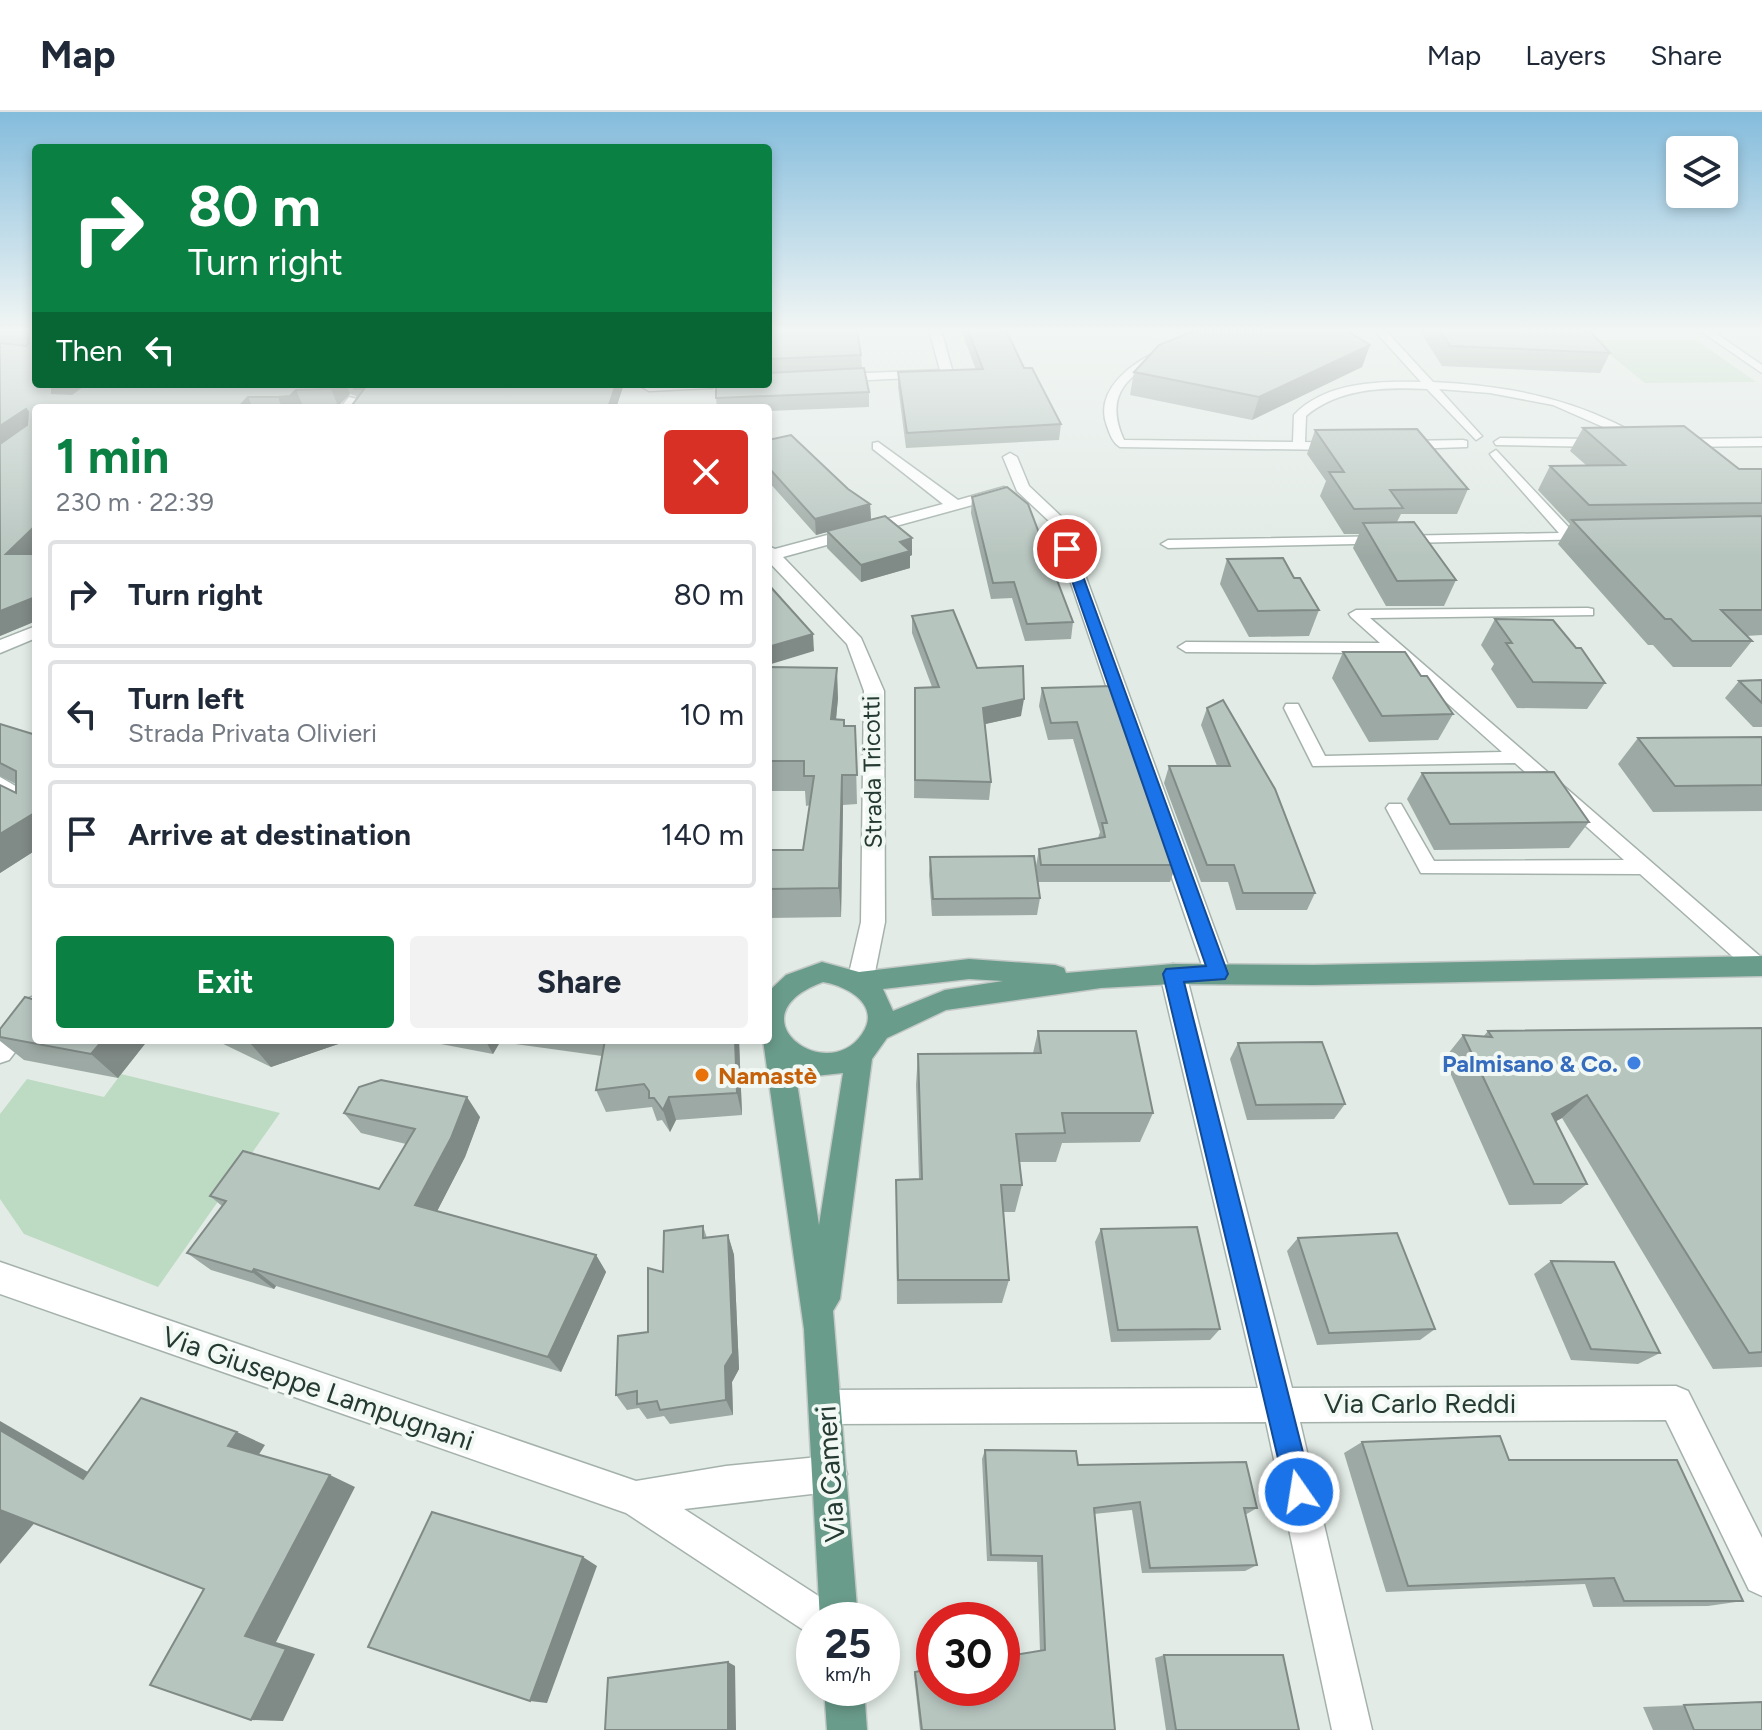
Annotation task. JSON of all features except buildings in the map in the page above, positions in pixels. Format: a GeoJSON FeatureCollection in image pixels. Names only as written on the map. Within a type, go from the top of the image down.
{"type":"FeatureCollection","features":[{"type":"Feature","properties":{"kind":"main road"},"geometry":{"type":"LineString","coordinates":[[777,1043],[799,1060],[830,1064],[859,1054],[879,1030],[945,1000],[1101,978],[1173,974],[1329,975],[1760,966]]}},
{"type":"Feature","properties":{"kind":"main road","name":"Via Cameri"},"geometry":{"type":"LineString","coordinates":[[772,1003],[778,994],[806,976],[840,974],[860,982],[969,969],[1101,978]]}},
{"type":"Feature","properties":{"kind":"main road"},"geometry":{"type":"LineString","coordinates":[[860,982],[869,988],[877,1001],[881,1015],[879,1030]]}},
{"type":"Feature","properties":{"kind":"main road","name":"Via Cameri"},"geometry":{"type":"LineString","coordinates":[[772,1028],[777,1043],[820,1329],[838,1602]]}},
{"type":"Feature","properties":{"kind":"main road","name":"Via Cameri"},"geometry":{"type":"LineString","coordinates":[[820,1329],[859,1054]]}},
{"type":"Feature","properties":{"kind":"main road"},"geometry":{"type":"LineString","coordinates":[[845,1706],[847,1730]]}},
{"type":"Feature","properties":{"kind":"street"},"geometry":{"type":"LineString","coordinates":[[878,446],[955,505]]}},
{"type":"Feature","properties":{"kind":"street"},"geometry":{"type":"LineString","coordinates":[[1010,457],[1022,488],[1057,520],[1218,974]]}},
{"type":"Feature","properties":{"kind":"street"},"geometry":{"type":"LineString","coordinates":[[772,552],[1022,488]]}},
{"type":"Feature","properties":{"kind":"street","name":"Strada Tricotti"},"geometry":{"type":"LineString","coordinates":[[772,555],[855,642],[874,691],[873,922],[860,982]]}},
{"type":"Feature","properties":{"kind":"street"},"geometry":{"type":"LineString","coordinates":[[0,647],[32,633]]}},
{"type":"Feature","properties":{"kind":"street"},"geometry":{"type":"LineString","coordinates":[[0,784],[32,805]]}},
{"type":"Feature","properties":{"kind":"street"},"geometry":{"type":"LineString","coordinates":[[1173,974],[1279,1403],[1352,1730]]}},
{"type":"Feature","properties":{"kind":"street"},"geometry":{"type":"LineString","coordinates":[[0,1052],[32,1011]]}},
{"type":"Feature","properties":{"kind":"street","name":"Via Giuseppe Lampugnani"},"geometry":{"type":"LineString","coordinates":[[0,1278],[636,1499],[796,1604]]}},
{"type":"Feature","properties":{"kind":"street","name":"Via Carlo Reddi"},"geometry":{"type":"LineString","coordinates":[[826,1407],[1676,1403],[1762,1577]]}},
{"type":"Feature","properties":{"kind":"street","name":"Via Giuseppe Lampugnani"},"geometry":{"type":"LineString","coordinates":[[636,1499],[726,1484],[829,1474]]}},
{"type":"Feature","properties":{"kind":"lane"},"geometry":{"type":"LineString","coordinates":[[1111,406],[1109,413],[1120,443],[1344,446]]}},
{"type":"Feature","properties":{"kind":"lane"},"geometry":{"type":"LineString","coordinates":[[1299,447],[1300,415],[1312,406]]}},
{"type":"Feature","properties":{"kind":"lane"},"geometry":{"type":"LineString","coordinates":[[1448,406],[1569,536]]}},
{"type":"Feature","properties":{"kind":"lane"},"geometry":{"type":"LineString","coordinates":[[1389,446],[1463,444],[1488,450],[1646,442],[1579,410],[1559,406]]}},
{"type":"Feature","properties":{"kind":"lane"},"geometry":{"type":"LineString","coordinates":[[1463,444],[1463,438],[1476,436]]}},
{"type":"Feature","properties":{"kind":"lane"},"geometry":{"type":"LineString","coordinates":[[1660,444],[1762,442]]}},
{"type":"Feature","properties":{"kind":"lane"},"geometry":{"type":"LineString","coordinates":[[1168,544],[1599,536]]}},
{"type":"Feature","properties":{"kind":"lane"},"geometry":{"type":"LineString","coordinates":[[1588,612],[1356,614],[1760,966]]}},
{"type":"Feature","properties":{"kind":"lane"},"geometry":{"type":"LineString","coordinates":[[1186,647],[1395,648]]}},
{"type":"Feature","properties":{"kind":"lane"},"geometry":{"type":"LineString","coordinates":[[1292,708],[1319,762],[1520,757]]}},
{"type":"Feature","properties":{"kind":"lane"},"geometry":{"type":"LineString","coordinates":[[1395,808],[1428,868],[1645,867]]}},
{"type":"Feature","properties":{"kind":"green space"},"geometry":{"type":"Polygon","coordinates":[[[121,1074],[280,1113],[158,1287],[24,1234],[0,1199],[0,1114],[27,1079],[104,1097],[121,1074]]]}},
{"type":"Feature","properties":{"kind":"place","name":"Palmisano & Co."},"geometry":{"type":"Point","coordinates":[1634,1063]}},
{"type":"Feature","properties":{"kind":"place","name":"Namastè"},"geometry":{"type":"Point","coordinates":[702,1075]}},
{"type":"Feature","properties":{"kind":"route"},"geometry":{"type":"LineString","coordinates":[[1067,549],[1218,974],[1173,974],[1299,1492]]}}]}
